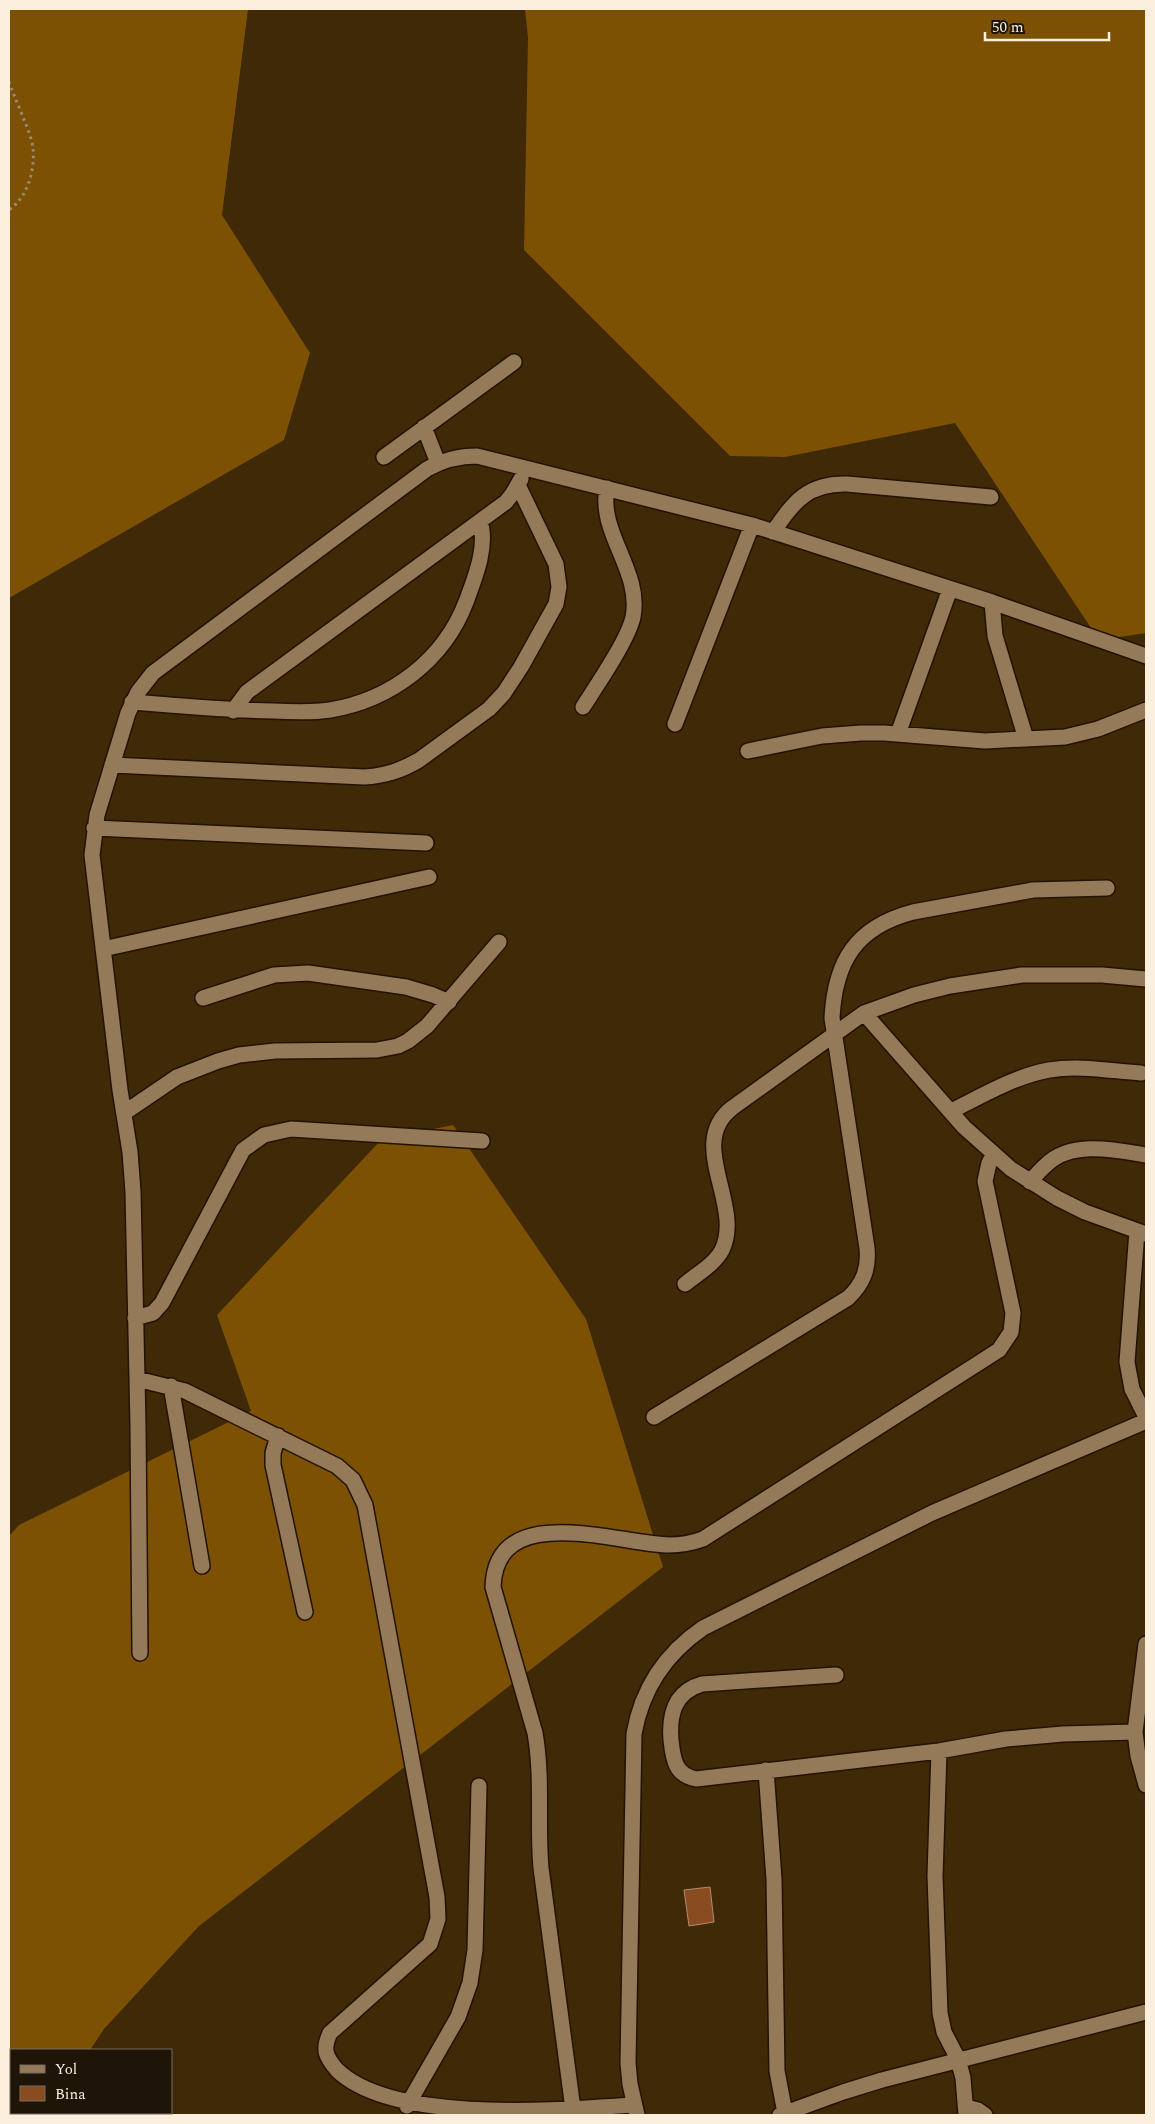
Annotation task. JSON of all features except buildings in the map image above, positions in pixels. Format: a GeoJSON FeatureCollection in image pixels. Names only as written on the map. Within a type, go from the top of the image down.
{"type":"FeatureCollection","features":[{"type":"Feature","properties":{"kind":"street"},"geometry":{"type":"LineString","coordinates":[[384,456],[514,362]]}},
{"type":"Feature","properties":{"kind":"street"},"geometry":{"type":"LineString","coordinates":[[424,426],[438,463]]}},
{"type":"Feature","properties":{"kind":"street"},"geometry":{"type":"LineString","coordinates":[[140,1653],[133,1192],[92,856],[94,828],[132,702],[144,682],[162,664],[427,469],[438,463],[463,456],[477,456],[752,525],[950,588],[1146,656]]}},
{"type":"Feature","properties":{"kind":"street"},"geometry":{"type":"LineString","coordinates":[[233,711],[247,692],[506,502],[518,485],[524,468]]}},
{"type":"Feature","properties":{"kind":"street"},"geometry":{"type":"LineString","coordinates":[[774,532],[794,502],[809,492],[827,485],[847,484],[991,497]]}},
{"type":"Feature","properties":{"kind":"street"},"geometry":{"type":"LineString","coordinates":[[112,765],[364,777],[387,775],[419,760],[489,709],[504,693],[521,667],[556,604],[559,587],[556,564],[518,485]]}},
{"type":"Feature","properties":{"kind":"street"},"geometry":{"type":"LineString","coordinates":[[583,707],[630,629],[634,606],[630,576],[608,520],[607,488]]}},
{"type":"Feature","properties":{"kind":"street"},"geometry":{"type":"LineString","coordinates":[[132,702],[233,711],[313,712],[336,709],[378,696],[410,676],[435,653],[462,612],[483,541],[480,521]]}},
{"type":"Feature","properties":{"kind":"street"},"geometry":{"type":"LineString","coordinates":[[675,724],[752,525]]}},
{"type":"Feature","properties":{"kind":"street"},"geometry":{"type":"LineString","coordinates":[[898,734],[950,588]]}},
{"type":"Feature","properties":{"kind":"street"},"geometry":{"type":"LineString","coordinates":[[992,602],[995,636],[1026,739]]}},
{"type":"Feature","properties":{"kind":"street"},"geometry":{"type":"LineString","coordinates":[[748,751],[822,736],[861,733],[985,741],[1065,737],[1081,734],[1146,710]]}},
{"type":"Feature","properties":{"kind":"street"},"geometry":{"type":"LineString","coordinates":[[94,828],[426,843]]}},
{"type":"Feature","properties":{"kind":"street"},"geometry":{"type":"LineString","coordinates":[[103,949],[429,878]]}},
{"type":"Feature","properties":{"kind":"street"},"geometry":{"type":"LineString","coordinates":[[654,1417],[848,1298],[862,1283],[867,1266],[867,1248],[833,1035],[832,1018],[836,984],[849,952],[866,934],[887,921],[913,912],[1013,892],[1054,888],[1107,888]]}},
{"type":"Feature","properties":{"kind":"street"},"geometry":{"type":"LineString","coordinates":[[124,1113],[177,1077],[218,1060],[239,1055],[275,1051],[377,1050],[398,1046],[418,1035],[500,942]]}},
{"type":"Feature","properties":{"kind":"street"},"geometry":{"type":"LineString","coordinates":[[203,998],[274,975],[303,973],[406,987],[433,995],[448,1002]]}},
{"type":"Feature","properties":{"kind":"street"},"geometry":{"type":"LineString","coordinates":[[685,1284],[718,1257],[727,1235],[727,1218],[713,1143],[719,1121],[732,1108],[864,1013],[914,995],[986,980],[1022,975],[1062,974],[1146,979]]}},
{"type":"Feature","properties":{"kind":"street"},"geometry":{"type":"LineString","coordinates":[[864,1013],[951,1111],[993,1155],[1030,1182],[1085,1212],[1142,1232],[1127,1362],[1132,1389],[1146,1417]]}},
{"type":"Feature","properties":{"kind":"street"},"geometry":{"type":"LineString","coordinates":[[951,1111],[1016,1081],[1049,1070],[1075,1068],[1141,1073]]}},
{"type":"Feature","properties":{"kind":"street"},"geometry":{"type":"LineString","coordinates":[[136,1318],[153,1312],[162,1303],[243,1150],[264,1135],[291,1129],[482,1141]]}},
{"type":"Feature","properties":{"kind":"street"},"geometry":{"type":"LineString","coordinates":[[1030,1182],[1047,1163],[1075,1151],[1103,1148],[1146,1155]]}},
{"type":"Feature","properties":{"kind":"street"},"geometry":{"type":"LineString","coordinates":[[573,2109],[541,1868],[538,1828],[539,1754],[535,1733],[493,1587],[498,1562],[513,1545],[542,1533],[565,1532],[666,1545],[685,1544],[703,1539],[999,1350],[1011,1332],[1013,1313],[985,1181],[988,1163],[993,1155]]}},
{"type":"Feature","properties":{"kind":"street"},"geometry":{"type":"LineString","coordinates":[[137,1379],[186,1391],[278,1436],[337,1466],[345,1472],[358,1488],[365,1505],[438,1897],[438,1918],[430,1944],[335,2027],[327,2039],[327,2058],[342,2075],[360,2089],[432,2113],[475,2115],[573,2109],[635,2110],[628,2063],[634,1734],[637,1718],[648,1687],[666,1659],[684,1642],[704,1628],[932,1512],[1146,1421]]}},
{"type":"Feature","properties":{"kind":"street"},"geometry":{"type":"LineString","coordinates":[[170,1386],[202,1566]]}},
{"type":"Feature","properties":{"kind":"street"},"geometry":{"type":"LineString","coordinates":[[278,1436],[273,1453],[273,1465],[305,1612]]}},
{"type":"Feature","properties":{"kind":"street"},"geometry":{"type":"LineString","coordinates":[[1146,1644],[1136,1732],[1138,1756],[1146,1785]]}},
{"type":"Feature","properties":{"kind":"street"},"geometry":{"type":"LineString","coordinates":[[836,1675],[702,1684],[688,1690],[677,1700],[671,1715],[673,1758],[679,1771],[690,1778],[696,1779],[939,1751],[1006,1738],[1136,1732]]}},
{"type":"Feature","properties":{"kind":"street"},"geometry":{"type":"LineString","coordinates":[[939,1751],[935,1876],[940,2013],[947,2041],[958,2059],[963,2078],[966,2111],[978,2110],[985,2115]]}},
{"type":"Feature","properties":{"kind":"street"},"geometry":{"type":"LineString","coordinates":[[766,1770],[774,1871],[777,2071],[782,2114],[843,2092],[958,2059],[1146,2012]]}},
{"type":"Feature","properties":{"kind":"street"},"geometry":{"type":"LineString","coordinates":[[408,2106],[458,2017],[470,1983],[475,1950],[480,1786]]}},
{"type":"Feature","properties":{"kind":"path"},"geometry":{"type":"LineString","coordinates":[[9,82],[33,147],[29,184],[18,204],[9,210]]}},
{"type":"Feature","properties":{"kind":"shaded area"},"geometry":{"type":"Polygon","coordinates":[[[9,9],[248,9],[222,215],[310,353],[284,440],[9,598],[9,9]]]}},
{"type":"Feature","properties":{"kind":"shaded area"},"geometry":{"type":"Polygon","coordinates":[[[525,9],[1146,9],[1146,633],[1099,640],[955,423],[785,457],[730,456],[524,250],[528,38],[525,9]]]}},
{"type":"Feature","properties":{"kind":"shaded area"},"geometry":{"type":"Polygon","coordinates":[[[453,1125],[586,1319],[663,1567],[199,1926],[104,2029],[91,2049],[10,2049],[10,2114],[50,2114],[9,2115],[9,1536],[19,1525],[251,1411],[217,1315],[381,1140],[453,1125]]]}}]}
